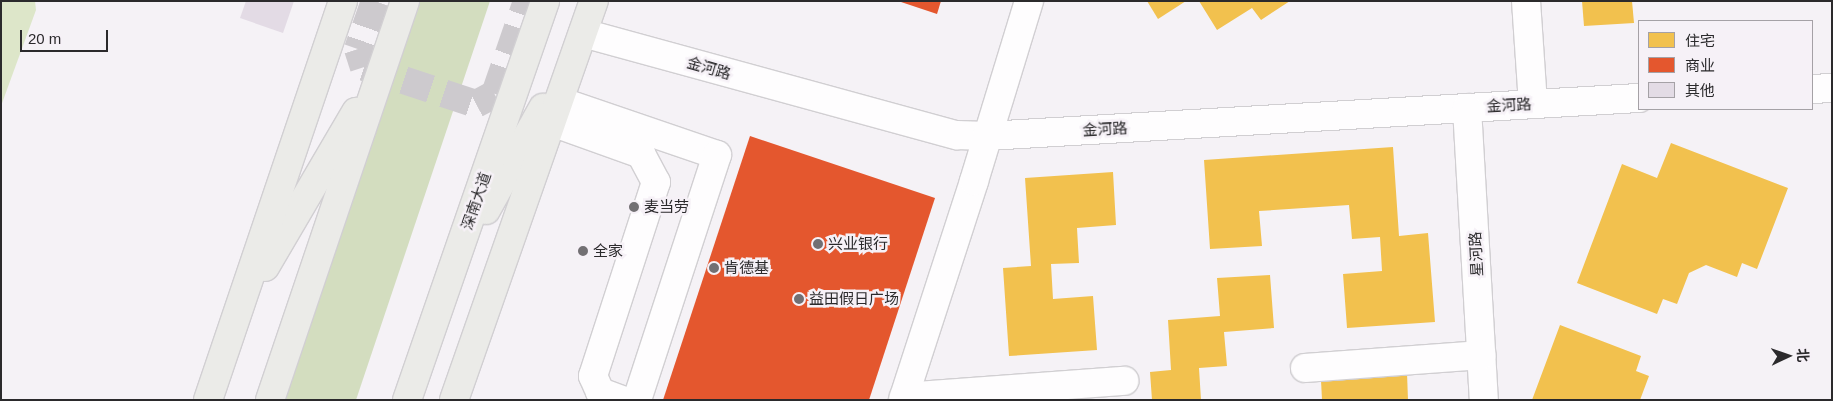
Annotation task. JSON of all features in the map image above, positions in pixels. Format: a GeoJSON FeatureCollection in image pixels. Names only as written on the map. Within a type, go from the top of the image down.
{"type":"FeatureCollection","features":[{"type":"Feature","properties":{"kind":"main road"},"geometry":{"type":"LineString","coordinates":[[208,400],[343,1]]}},
{"type":"Feature","properties":{"kind":"main road"},"geometry":{"type":"LineString","coordinates":[[270,400],[405,1]]}},
{"type":"Feature","properties":{"kind":"main road","name":"深南大道"},"geometry":{"type":"LineString","coordinates":[[407,400],[544,1]]}},
{"type":"Feature","properties":{"kind":"main road"},"geometry":{"type":"LineString","coordinates":[[454,400],[594,1]]}},
{"type":"Feature","properties":{"kind":"main road"},"geometry":{"type":"LineString","coordinates":[[451,272],[582,37]]}},
{"type":"Feature","properties":{"kind":"main road"},"geometry":{"type":"LineString","coordinates":[[237,316],[384,64]]}},
{"type":"Feature","properties":{"kind":"street"},"geometry":{"type":"LineString","coordinates":[[1029,1],[903,398],[1124,381]]}},
{"type":"Feature","properties":{"kind":"street"},"geometry":{"type":"LineString","coordinates":[[1526,1],[1533,104]]}},
{"type":"Feature","properties":{"kind":"street","name":"金河路"},"geometry":{"type":"LineString","coordinates":[[582,37],[958,135],[987,136],[1638,98]]}},
{"type":"Feature","properties":{"kind":"street"},"geometry":{"type":"LineString","coordinates":[[1813,89],[1832,88]]}},
{"type":"Feature","properties":{"kind":"street","name":"星河路"},"geometry":{"type":"LineString","coordinates":[[1468,108],[1484,400]]}},
{"type":"Feature","properties":{"kind":"street"},"geometry":{"type":"LineString","coordinates":[[555,112],[641,154],[656,182],[593,376],[600,392],[622,400]]}},
{"type":"Feature","properties":{"kind":"street"},"geometry":{"type":"LineString","coordinates":[[555,112],[717,155],[637,400]]}},
{"type":"Feature","properties":{"kind":"street"},"geometry":{"type":"LineString","coordinates":[[1305,368],[1482,355]]}},
{"type":"Feature","properties":{"kind":"green space"},"geometry":{"type":"Polygon","coordinates":[[[1,1],[35,1],[36,10],[1,106],[1,1]]]}},
{"type":"Feature","properties":{"kind":"green space"},"geometry":{"type":"Polygon","coordinates":[[[418,1],[490,1],[356,400],[284,400],[418,1]]]}},
{"type":"Feature","properties":{"kind":"building: 住宅"},"geometry":{"type":"Polygon","coordinates":[[[1147,1],[1186,1],[1158,19],[1147,1]]]}},
{"type":"Feature","properties":{"kind":"building: 住宅"},"geometry":{"type":"Polygon","coordinates":[[[1199,1],[1290,1],[1261,20],[1252,8],[1217,30],[1199,1]]]}},
{"type":"Feature","properties":{"kind":"building: 住宅"},"geometry":{"type":"Polygon","coordinates":[[[1582,1],[1632,1],[1634,23],[1584,26],[1582,1]]]}},
{"type":"Feature","properties":{"kind":"building: 住宅"},"geometry":{"type":"Polygon","coordinates":[[[1671,143],[1788,188],[1757,269],[1742,263],[1737,277],[1706,265],[1689,273],[1677,304],[1663,299],[1657,314],[1577,283],[1622,164],[1657,178],[1671,143]]]}},
{"type":"Feature","properties":{"kind":"building: 住宅"},"geometry":{"type":"Polygon","coordinates":[[[1393,147],[1399,236],[1428,233],[1435,322],[1347,328],[1343,274],[1382,271],[1380,237],[1352,239],[1349,205],[1259,211],[1262,246],[1210,249],[1204,160],[1393,147]]]}},
{"type":"Feature","properties":{"kind":"building: 住宅"},"geometry":{"type":"Polygon","coordinates":[[[1113,172],[1116,225],[1077,228],[1079,263],[1051,264],[1053,299],[1093,296],[1097,350],[1009,356],[1003,268],[1031,266],[1025,178],[1113,172]]]}},
{"type":"Feature","properties":{"kind":"building: 住宅"},"geometry":{"type":"Polygon","coordinates":[[[1270,275],[1274,328],[1224,332],[1227,366],[1199,368],[1201,400],[1152,400],[1150,372],[1171,370],[1168,320],[1220,316],[1217,278],[1270,275]]]}},
{"type":"Feature","properties":{"kind":"building: 住宅"},"geometry":{"type":"Polygon","coordinates":[[[1560,325],[1641,356],[1636,371],[1649,376],[1640,400],[1532,400],[1560,325]]]}},
{"type":"Feature","properties":{"kind":"building: 住宅"},"geometry":{"type":"Polygon","coordinates":[[[1407,373],[1408,400],[1322,400],[1321,380],[1407,373]]]}},
{"type":"Feature","properties":{"kind":"building: 商业"},"geometry":{"type":"Polygon","coordinates":[[[898,1],[941,1],[937,14],[898,1]]]}},
{"type":"Feature","properties":{"kind":"building: 商业","name":"益田假日广场"},"geometry":{"type":"Polygon","coordinates":[[[750,136],[935,198],[869,400],[663,400],[750,136]]]}},
{"type":"Feature","properties":{"kind":"building: 其他"},"geometry":{"type":"Polygon","coordinates":[[[246,1],[294,1],[283,33],[240,18],[246,1]]]}},
{"type":"Feature","properties":{"kind":"tunnel"},"geometry":{"type":"LineString","coordinates":[[375,1],[358,49],[364,67],[476,104],[495,94],[527,1]]}},
{"type":"Feature","properties":{"kind":"place","name":"麦当劳"},"geometry":{"type":"Point","coordinates":[634,207]}},
{"type":"Feature","properties":{"kind":"place","name":"兴业银行"},"geometry":{"type":"Point","coordinates":[818,244]}},
{"type":"Feature","properties":{"kind":"place","name":"全家"},"geometry":{"type":"Point","coordinates":[583,251]}},
{"type":"Feature","properties":{"kind":"place","name":"肯德基"},"geometry":{"type":"Point","coordinates":[714,268]}},
{"type":"Feature","properties":{"kind":"place","name":"益田假日广场"},"geometry":{"type":"Point","coordinates":[799,299]}}]}
